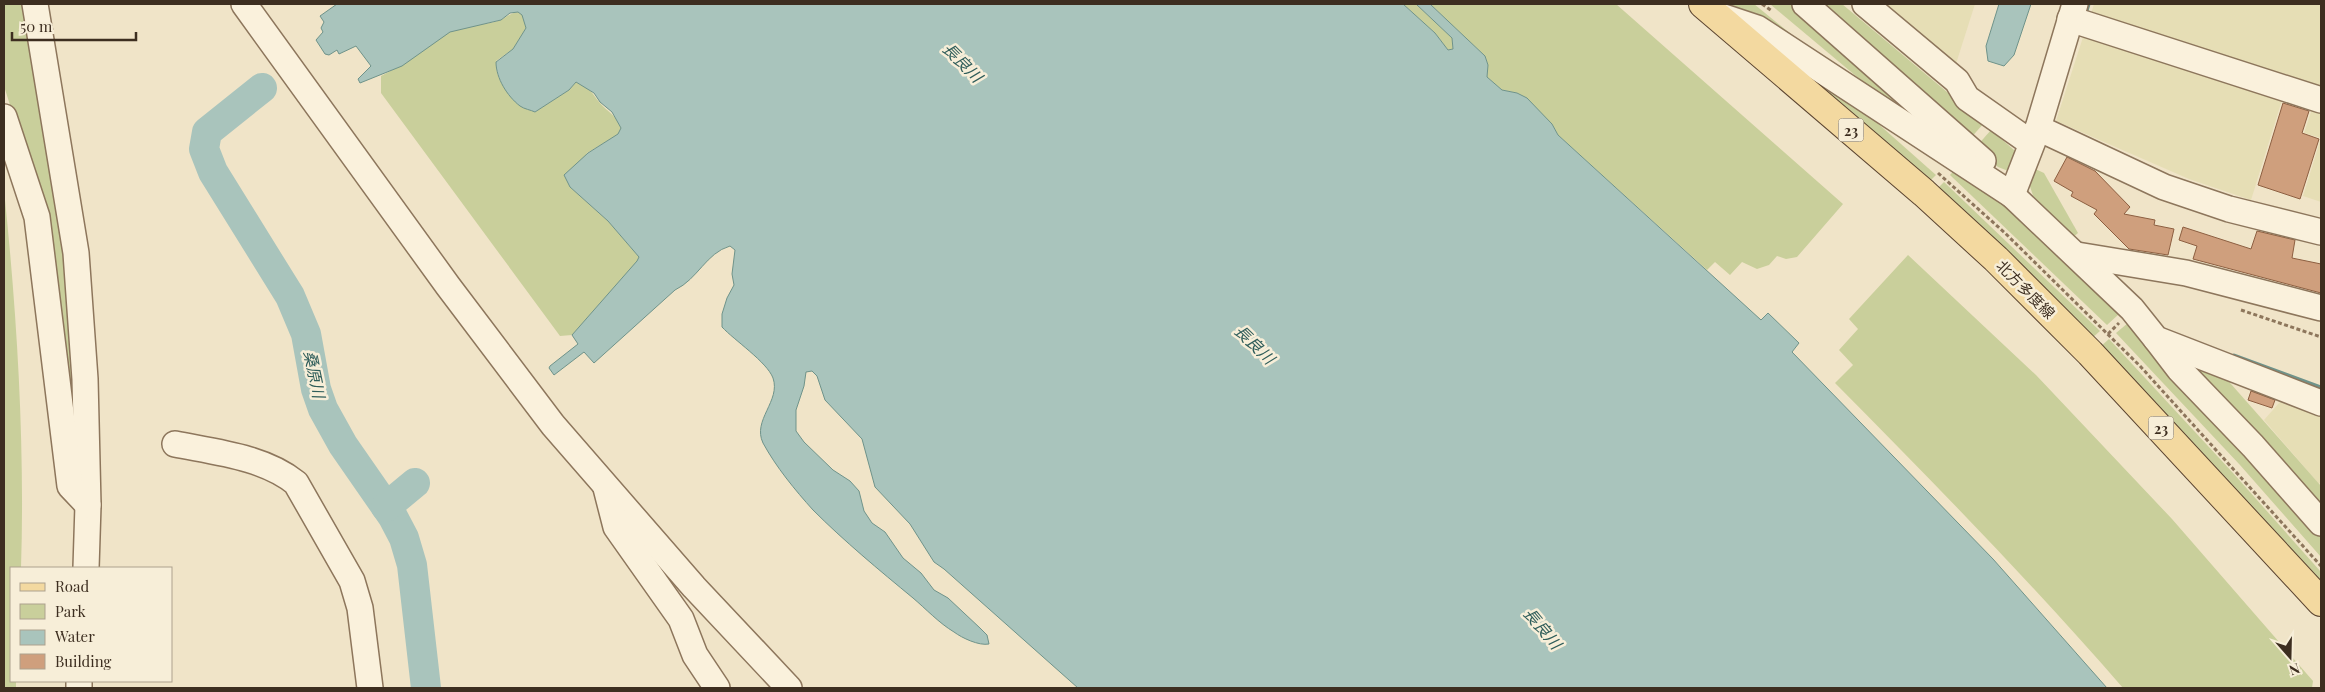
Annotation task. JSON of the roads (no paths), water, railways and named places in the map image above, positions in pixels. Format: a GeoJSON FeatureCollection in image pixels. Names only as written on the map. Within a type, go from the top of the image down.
{"type":"FeatureCollection","features":[{"type":"Feature","properties":{"kind":"main road","name":"北方多度線"},"geometry":{"type":"LineString","coordinates":[[1709,9],[1924,193],[1996,259],[2090,353],[2321,602]]}},
{"type":"Feature","properties":{"kind":"street"},"geometry":{"type":"LineString","coordinates":[[35,4],[76,253],[86,379],[88,505],[86,567]]}},
{"type":"Feature","properties":{"kind":"street"},"geometry":{"type":"LineString","coordinates":[[244,4],[442,278],[553,425],[604,481],[706,601],[789,688]]}},
{"type":"Feature","properties":{"kind":"street"},"geometry":{"type":"LineString","coordinates":[[1805,4],[1995,171],[2007,191]]}},
{"type":"Feature","properties":{"kind":"street"},"geometry":{"type":"LineString","coordinates":[[1865,4],[1957,81],[1967,98],[2035,135],[2164,187],[2229,209],[2321,232]]}},
{"type":"Feature","properties":{"kind":"street"},"geometry":{"type":"LineString","coordinates":[[1709,9],[1757,28],[2007,191],[2132,310],[2179,369],[2253,446],[2321,523]]}},
{"type":"Feature","properties":{"kind":"street"},"geometry":{"type":"LineString","coordinates":[[2007,191],[2035,135],[2073,11],[2321,100]]}},
{"type":"Feature","properties":{"kind":"street"},"geometry":{"type":"LineString","coordinates":[[4,117],[37,217],[70,486],[88,505]]}},
{"type":"Feature","properties":{"kind":"street"},"geometry":{"type":"LineString","coordinates":[[2076,255],[2186,273],[2321,308]]}},
{"type":"Feature","properties":{"kind":"street"},"geometry":{"type":"LineString","coordinates":[[2156,339],[2321,403]]}},
{"type":"Feature","properties":{"kind":"street"},"geometry":{"type":"LineString","coordinates":[[175,444],[229,455],[283,472],[296,483],[352,581],[360,608],[370,688]]}},
{"type":"Feature","properties":{"kind":"street"},"geometry":{"type":"LineString","coordinates":[[604,481],[616,527],[680,619],[695,655],[717,688]]}},
{"type":"Feature","properties":{"kind":"water","name":"長良川"},"geometry":{"type":"Polygon","coordinates":[[[337,4],[1403,4],[1435,33],[1448,50],[1453,49],[1452,38],[1416,4],[1430,4],[1485,56],[1488,65],[1487,77],[1502,90],[1517,93],[1527,98],[1552,124],[1558,135],[1761,320],[1768,313],[1799,343],[1792,352],[1993,559],[2107,688],[1078,688],[934,562],[910,524],[875,487],[862,439],[825,400],[817,376],[812,371],[806,372],[804,386],[796,410],[796,431],[804,442],[833,470],[850,481],[859,491],[864,511],[872,523],[885,532],[903,558],[921,573],[934,590],[948,598],[987,635],[989,644],[980,644],[966,639],[938,620],[837,533],[813,510],[786,478],[768,452],[761,435],[763,418],[773,395],[773,378],[757,358],[722,327],[722,314],[734,285],[732,274],[735,250],[730,246],[722,249],[708,260],[690,279],[675,290],[594,363],[584,352],[554,375],[549,368],[550,366],[578,344],[572,335],[639,257],[608,221],[570,187],[564,175],[588,153],[618,134],[621,128],[612,112],[600,102],[594,93],[576,82],[569,90],[535,112],[515,102],[500,80],[496,62],[513,49],[526,28],[522,15],[518,12],[510,13],[501,20],[450,32],[402,66],[360,83],[358,79],[371,66],[356,46],[339,54],[337,50],[329,55],[325,54],[316,40],[323,32],[321,28],[324,22],[320,16],[337,4]]]}},
{"type":"Feature","properties":{"kind":"water"},"geometry":{"type":"Polygon","coordinates":[[[1999,4],[2031,4],[2014,55],[2004,66],[1988,61],[1986,46],[1999,4]]]}},
{"type":"Feature","properties":{"kind":"waterway"},"geometry":{"type":"LineString","coordinates":[[2085,14],[2088,4]]}},
{"type":"Feature","properties":{"kind":"waterway","name":"桑原川"},"geometry":{"type":"LineString","coordinates":[[262,88],[207,132],[204,149],[213,172],[290,296],[306,334],[316,389],[323,409],[343,445],[393,517],[404,538],[412,565],[426,688]]}},
{"type":"Feature","properties":{"kind":"waterway"},"geometry":{"type":"LineString","coordinates":[[2234,356],[2321,388]]}},
{"type":"Feature","properties":{"kind":"waterway"},"geometry":{"type":"LineString","coordinates":[[386,507],[415,483]]}}]}
